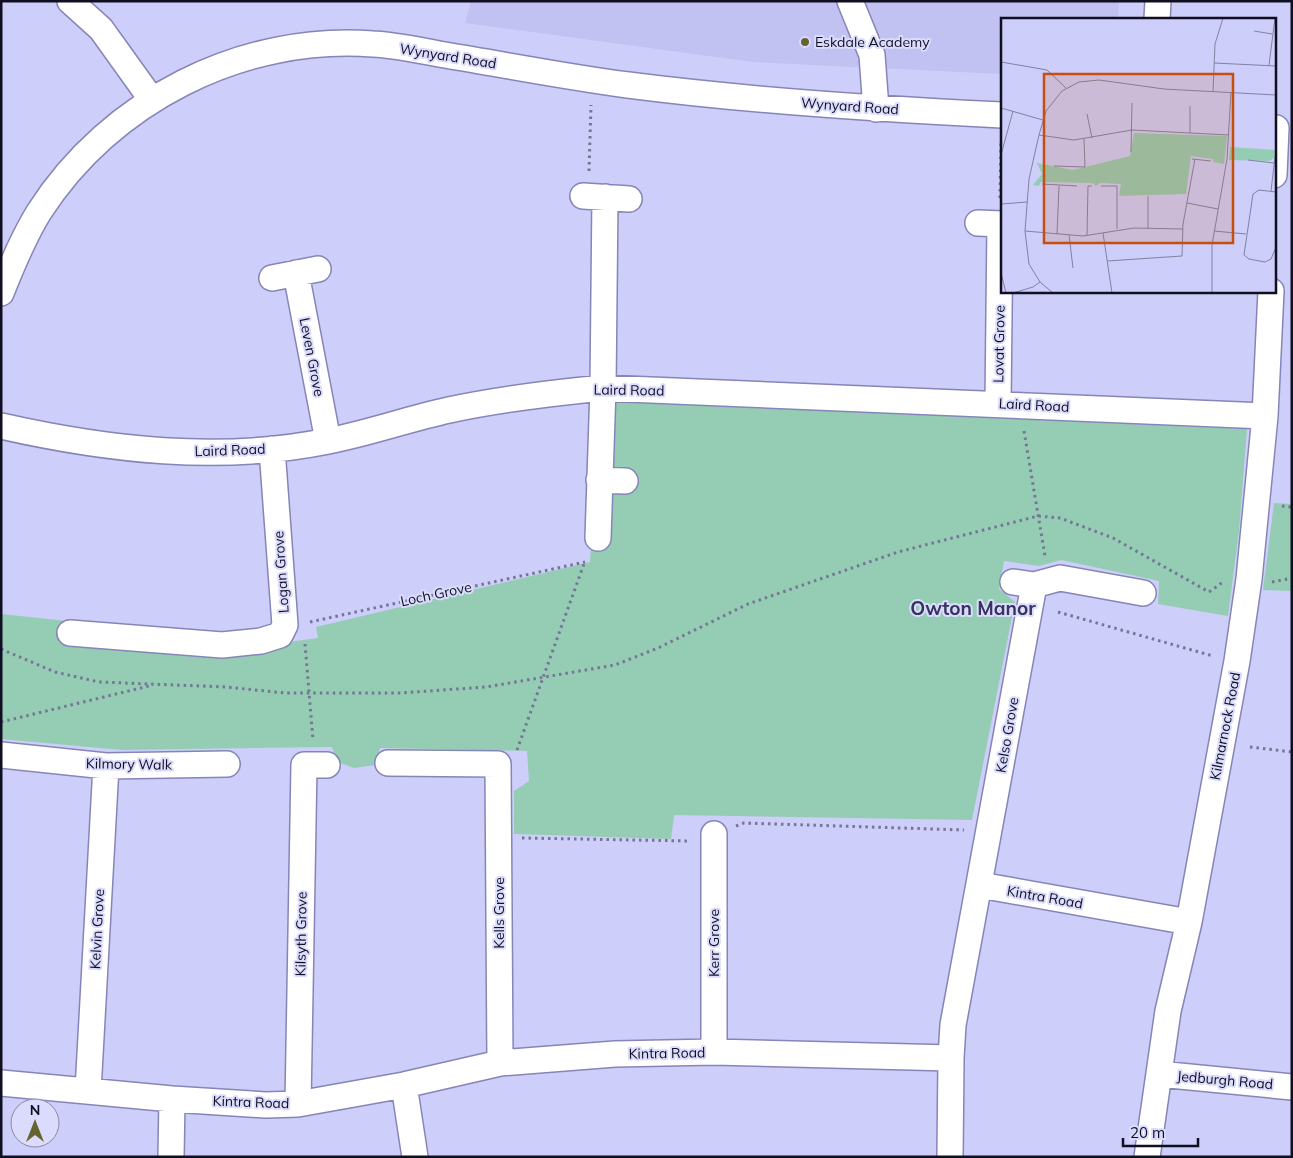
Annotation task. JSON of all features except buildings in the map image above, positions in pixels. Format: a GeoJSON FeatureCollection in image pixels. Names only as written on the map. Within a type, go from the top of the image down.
{"type":"FeatureCollection","features":[{"type":"Feature","properties":{"kind":"street"},"geometry":{"type":"LineString","coordinates":[[70,1],[101,29],[152,100]]}},
{"type":"Feature","properties":{"kind":"street"},"geometry":{"type":"LineString","coordinates":[[850,1],[872,55],[876,109]]}},
{"type":"Feature","properties":{"kind":"street"},"geometry":{"type":"LineString","coordinates":[[1157,18],[1158,1]]}},
{"type":"Feature","properties":{"kind":"street","name":"Wynyard Road"},"geometry":{"type":"LineString","coordinates":[[1,293],[17,252],[40,211],[89,150],[122,120],[152,100],[197,76],[241,59],[282,49],[328,44],[374,44],[591,79],[712,94],[876,109],[1001,115]]}},
{"type":"Feature","properties":{"kind":"street"},"geometry":{"type":"LineString","coordinates":[[1276,162],[1281,128]]}},
{"type":"Feature","properties":{"kind":"street"},"geometry":{"type":"LineString","coordinates":[[598,538],[603,388],[592,197],[629,198]]}},
{"type":"Feature","properties":{"kind":"street","name":"Lovat Grove"},"geometry":{"type":"LineString","coordinates":[[993,224],[1009,404]]}},
{"type":"Feature","properties":{"kind":"street","name":"Leven Grove"},"geometry":{"type":"LineString","coordinates":[[295,273],[328,441]]}},
{"type":"Feature","properties":{"kind":"street","name":"Kilmarnock Road"},"geometry":{"type":"LineString","coordinates":[[1147,1157],[1168,1010],[1189,922],[1237,661],[1249,579],[1265,416],[1271,292]]}},
{"type":"Feature","properties":{"kind":"street","name":"Laird Road"},"geometry":{"type":"LineString","coordinates":[[1,426],[49,437],[147,450],[210,452],[272,449],[328,441],[449,410],[516,398],[603,388],[1265,416]]}},
{"type":"Feature","properties":{"kind":"street","name":"Logan Grove"},"geometry":{"type":"LineString","coordinates":[[70,632],[132,648],[222,645],[261,641],[280,635],[294,624],[272,449]]}},
{"type":"Feature","properties":{"kind":"street"},"geometry":{"type":"LineString","coordinates":[[599,480],[625,481]]}},
{"type":"Feature","properties":{"kind":"street"},"geometry":{"type":"LineString","coordinates":[[1032,582],[1060,578],[1143,593]]}},
{"type":"Feature","properties":{"kind":"street","name":"Kelso Grove"},"geometry":{"type":"LineString","coordinates":[[980,885],[1032,582]]}},
{"type":"Feature","properties":{"kind":"street","name":"Kilmory Walk"},"geometry":{"type":"LineString","coordinates":[[1,755],[106,766],[227,764]]}},
{"type":"Feature","properties":{"kind":"street"},"geometry":{"type":"LineString","coordinates":[[388,763],[505,764]]}},
{"type":"Feature","properties":{"kind":"street","name":"Kells Grove"},"geometry":{"type":"LineString","coordinates":[[500,1063],[499,838],[505,764]]}},
{"type":"Feature","properties":{"kind":"street","name":"Kilsyth Grove"},"geometry":{"type":"LineString","coordinates":[[298,1104],[307,765]]}},
{"type":"Feature","properties":{"kind":"street","name":"Kelvin Grove"},"geometry":{"type":"LineString","coordinates":[[88,1091],[106,766]]}},
{"type":"Feature","properties":{"kind":"street","name":"Kerr Grove"},"geometry":{"type":"LineString","coordinates":[[714,838],[714,1052]]}},
{"type":"Feature","properties":{"kind":"street"},"geometry":{"type":"LineString","coordinates":[[950,1157],[953,1025],[980,885]]}},
{"type":"Feature","properties":{"kind":"street","name":"Kintra Road"},"geometry":{"type":"LineString","coordinates":[[980,885],[1189,922]]}},
{"type":"Feature","properties":{"kind":"street","name":"Kintra Road"},"geometry":{"type":"LineString","coordinates":[[1,1084],[266,1105],[298,1104],[404,1085],[500,1063],[615,1054],[714,1052],[951,1058]]}},
{"type":"Feature","properties":{"kind":"street","name":"Jedburgh Road"},"geometry":{"type":"LineString","coordinates":[[1159,1074],[1292,1086]]}},
{"type":"Feature","properties":{"kind":"street"},"geometry":{"type":"LineString","coordinates":[[404,1085],[415,1157]]}},
{"type":"Feature","properties":{"kind":"street"},"geometry":{"type":"LineString","coordinates":[[171,1157],[172,1099]]}},
{"type":"Feature","properties":{"kind":"path"},"geometry":{"type":"LineString","coordinates":[[591,79],[592,197]]}},
{"type":"Feature","properties":{"kind":"path"},"geometry":{"type":"LineString","coordinates":[[993,224],[1001,115]]}},
{"type":"Feature","properties":{"kind":"path"},"geometry":{"type":"LineString","coordinates":[[1009,404],[1038,516],[1032,582]]}},
{"type":"Feature","properties":{"kind":"path"},"geometry":{"type":"LineString","coordinates":[[1,649],[55,672],[99,682],[226,687],[285,693],[400,693],[486,687],[615,665],[658,648],[748,604],[898,552],[982,532],[1038,516],[1060,518],[1113,538],[1209,592],[1229,578],[1274,583],[1292,578]]}},
{"type":"Feature","properties":{"kind":"path","name":"Loch Grove"},"geometry":{"type":"LineString","coordinates":[[294,624],[585,562],[542,678]]}},
{"type":"Feature","properties":{"kind":"path"},"geometry":{"type":"LineString","coordinates":[[1058,612],[1220,658]]}},
{"type":"Feature","properties":{"kind":"path"},"geometry":{"type":"LineString","coordinates":[[294,624],[309,692],[307,765]]}},
{"type":"Feature","properties":{"kind":"path"},"geometry":{"type":"LineString","coordinates":[[505,764],[542,678]]}},
{"type":"Feature","properties":{"kind":"path"},"geometry":{"type":"LineString","coordinates":[[1,722],[154,685]]}},
{"type":"Feature","properties":{"kind":"path"},"geometry":{"type":"LineString","coordinates":[[1250,747],[1292,752]]}},
{"type":"Feature","properties":{"kind":"path"},"geometry":{"type":"LineString","coordinates":[[499,838],[714,838],[744,823],[990,830]]}},
{"type":"Feature","properties":{"kind":"shaded area","name":"Eskdale Academy"},"geometry":{"type":"Polygon","coordinates":[[[471,1],[1119,1],[1118,18],[1001,18],[1001,74],[753,62],[465,23],[471,1]]]}},
{"type":"Feature","properties":{"kind":"green space"},"geometry":{"type":"Polygon","coordinates":[[[613,402],[1247,429],[1239,531],[1228,616],[1158,604],[1159,581],[1061,560],[1039,566],[1004,561],[999,589],[1015,602],[972,820],[674,815],[671,839],[514,834],[514,791],[529,781],[527,751],[380,748],[375,765],[354,768],[338,762],[332,747],[122,750],[1,739],[1,614],[67,621],[62,640],[200,654],[318,638],[316,627],[590,562],[613,402]]]}},
{"type":"Feature","properties":{"kind":"green space"},"geometry":{"type":"Polygon","coordinates":[[[1274,503],[1292,504],[1292,591],[1263,590],[1274,503]]]}},
{"type":"Feature","properties":{"kind":"place","name":"Eskdale Academy"},"geometry":{"type":"Point","coordinates":[805,42]}},
{"type":"Feature","properties":{"kind":"district","name":"Owton Manor"},"geometry":{"type":"Point","coordinates":[973,608]}}]}
